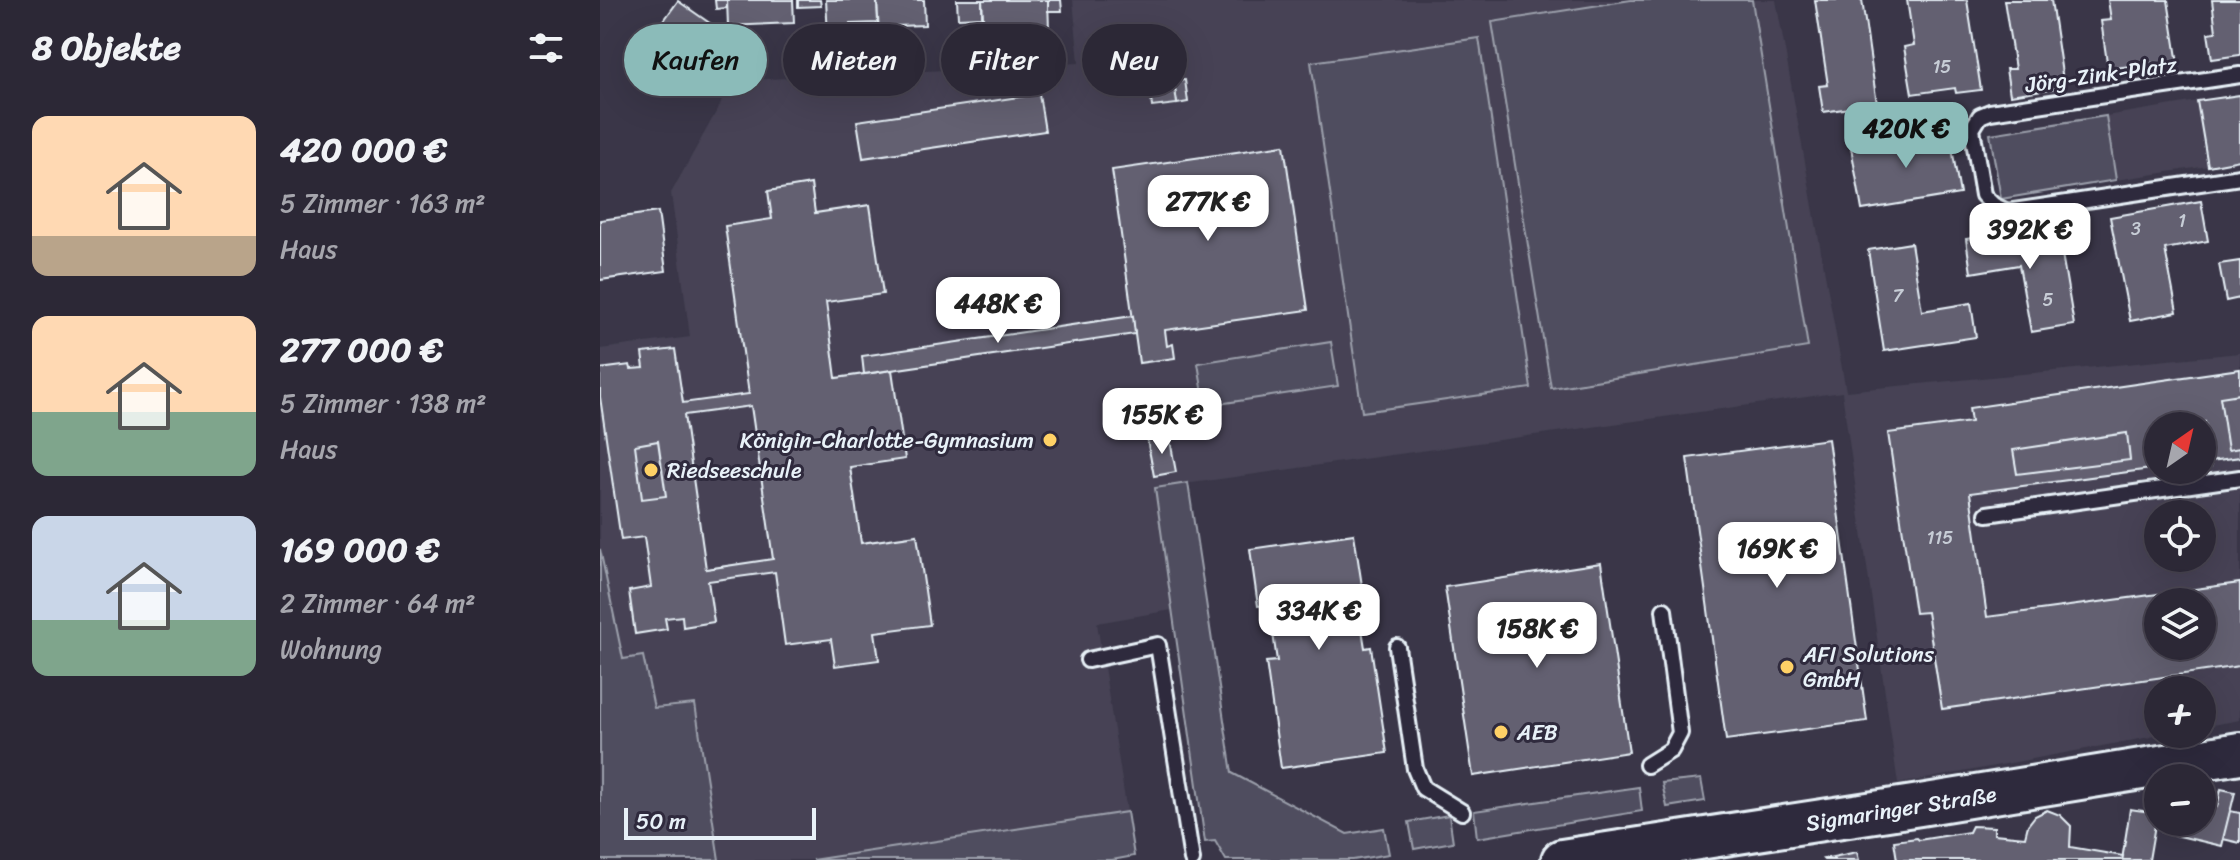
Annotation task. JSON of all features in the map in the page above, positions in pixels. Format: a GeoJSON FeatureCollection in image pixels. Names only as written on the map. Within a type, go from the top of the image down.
{"type":"FeatureCollection","features":[{"type":"Feature","properties":{"kind":"main road","name":"Sigmaringer Straße"},"geometry":{"type":"LineString","coordinates":[[1562,860],[2240,753]]}},
{"type":"Feature","properties":{"kind":"lane","name":"Jörg-Zink-Platz"},"geometry":{"type":"LineString","coordinates":[[2240,75],[1990,112],[1980,116],[1972,129],[1983,195],[2007,212],[2240,177]]}},
{"type":"Feature","properties":{"kind":"lane"},"geometry":{"type":"LineString","coordinates":[[1987,514],[2240,478]]}},
{"type":"Feature","properties":{"kind":"lane"},"geometry":{"type":"LineString","coordinates":[[1647,765],[1671,750],[1680,733],[1664,610]]}},
{"type":"Feature","properties":{"kind":"lane"},"geometry":{"type":"LineString","coordinates":[[1088,660],[1158,645],[1192,860]]}},
{"type":"Feature","properties":{"kind":"lane"},"geometry":{"type":"LineString","coordinates":[[1397,647],[1415,769],[1423,788],[1462,812]]}},
{"type":"Feature","properties":{"kind":"shaded area","name":"Königin-Charlotte-Gymnasium"},"geometry":{"type":"Polygon","coordinates":[[[1073,0],[1776,0],[1846,391],[2240,353],[2240,720],[2216,724],[2216,676],[2144,676],[2144,738],[1898,784],[1842,392],[1156,488],[1172,610],[1097,623],[1127,812],[812,860],[719,860],[695,704],[654,708],[643,657],[623,659],[600,549],[600,349],[690,337],[671,193],[723,96],[767,96],[767,79],[783,78],[783,96],[925,96],[925,71],[941,70],[941,96],[1066,96],[1066,64],[1079,63],[1073,0]]]}},
{"type":"Feature","properties":{"kind":"shaded area"},"geometry":{"type":"Polygon","coordinates":[[[1631,0],[1752,0],[1808,347],[1551,388],[1492,22],[1631,0]]]}},
{"type":"Feature","properties":{"kind":"shaded area"},"geometry":{"type":"Polygon","coordinates":[[[1479,38],[1531,388],[1362,412],[1311,62],[1479,38]]]}},
{"type":"Feature","properties":{"kind":"shaded area"},"geometry":{"type":"Polygon","coordinates":[[[2197,101],[2208,166],[2116,180],[2106,116],[2197,101]]]}},
{"type":"Feature","properties":{"kind":"shaded area"},"geometry":{"type":"Polygon","coordinates":[[[2106,116],[2116,180],[2001,199],[1990,134],[2106,116]]]}},
{"type":"Feature","properties":{"kind":"shaded area"},"geometry":{"type":"Polygon","coordinates":[[[1331,342],[1338,386],[1205,406],[1198,363],[1331,342]]]}},
{"type":"Feature","properties":{"kind":"shaded area"},"geometry":{"type":"Polygon","coordinates":[[[1188,483],[1232,773],[1347,834],[1384,828],[1389,854],[1353,860],[1226,860],[1215,841],[1205,842],[1155,488],[1188,483]]]}},
{"type":"Feature","properties":{"kind":"shaded area"},"geometry":{"type":"Polygon","coordinates":[[[600,549],[623,659],[643,656],[654,708],[695,704],[719,860],[600,860],[600,549]]]}},
{"type":"Feature","properties":{"kind":"shaded area"},"geometry":{"type":"Polygon","coordinates":[[[1701,779],[1705,801],[1667,807],[1662,783],[1701,779]]]}},
{"type":"Feature","properties":{"kind":"shaded area"},"geometry":{"type":"Polygon","coordinates":[[[1639,787],[1642,811],[1477,838],[1474,811],[1639,787]]]}},
{"type":"Feature","properties":{"kind":"shaded area"},"geometry":{"type":"Polygon","coordinates":[[[1127,812],[1134,856],[1112,860],[812,860],[1127,812]]]}},
{"type":"Feature","properties":{"kind":"shaded area"},"geometry":{"type":"Polygon","coordinates":[[[1449,815],[1453,842],[1414,849],[1409,822],[1449,815]]]}},
{"type":"Feature","properties":{"kind":"building"},"geometry":{"type":"Polygon","coordinates":[[[715,0],[727,0],[727,8],[716,9],[715,0]]]}},
{"type":"Feature","properties":{"kind":"building"},"geometry":{"type":"Polygon","coordinates":[[[727,0],[793,0],[794,23],[728,24],[727,0]]]}},
{"type":"Feature","properties":{"kind":"building"},"geometry":{"type":"Polygon","coordinates":[[[798,0],[820,0],[821,6],[798,7],[798,0]]]}},
{"type":"Feature","properties":{"kind":"building"},"geometry":{"type":"Polygon","coordinates":[[[826,0],[877,0],[878,23],[827,24],[826,0]]]}},
{"type":"Feature","properties":{"kind":"building"},"geometry":{"type":"Polygon","coordinates":[[[877,0],[924,0],[925,24],[878,24],[877,0]]]}},
{"type":"Feature","properties":{"kind":"building"},"geometry":{"type":"Polygon","coordinates":[[[957,0],[982,0],[982,17],[958,18],[957,0]]]}},
{"type":"Feature","properties":{"kind":"building"},"geometry":{"type":"Polygon","coordinates":[[[982,0],[1048,0],[1049,24],[984,24],[982,0]]]}},
{"type":"Feature","properties":{"kind":"building"},"geometry":{"type":"Polygon","coordinates":[[[1048,0],[1061,0],[1062,11],[1048,11],[1048,0]]]}},
{"type":"Feature","properties":{"kind":"building"},"geometry":{"type":"Polygon","coordinates":[[[1815,0],[1862,0],[1877,104],[1823,112],[1819,86],[1828,85],[1815,0]]]}},
{"type":"Feature","properties":{"kind":"building"},"geometry":{"type":"Polygon","coordinates":[[[1907,0],[1967,0],[1981,90],[1956,93],[1955,88],[1912,94],[1904,47],[1914,45],[1907,0]]]}},
{"type":"Feature","properties":{"kind":"building"},"geometry":{"type":"Polygon","coordinates":[[[2004,0],[2051,0],[2064,87],[2010,95],[2006,69],[2015,69],[2004,0]]]}},
{"type":"Feature","properties":{"kind":"building"},"geometry":{"type":"Polygon","coordinates":[[[2108,0],[2168,0],[2178,64],[2153,68],[2152,63],[2108,69],[2101,21],[2111,20],[2108,0]]]}},
{"type":"Feature","properties":{"kind":"building"},"geometry":{"type":"Polygon","coordinates":[[[2212,0],[2240,0],[2240,55],[2212,59],[2208,33],[2216,32],[2212,0]]]}},
{"type":"Feature","properties":{"kind":"building"},"geometry":{"type":"Polygon","coordinates":[[[678,1],[711,24],[661,24],[678,1]]]}},
{"type":"Feature","properties":{"kind":"building"},"geometry":{"type":"Polygon","coordinates":[[[1187,95],[1188,102],[1177,104],[1176,96],[1187,95]]]}},
{"type":"Feature","properties":{"kind":"building"},"geometry":{"type":"Polygon","coordinates":[[[2240,95],[2240,160],[2208,166],[2197,101],[2240,95]]]}},
{"type":"Feature","properties":{"kind":"building"},"geometry":{"type":"Polygon","coordinates":[[[1039,96],[1045,131],[863,158],[857,121],[1039,96]]]}},
{"type":"Feature","properties":{"kind":"building"},"geometry":{"type":"Polygon","coordinates":[[[1151,96],[1176,96],[1177,104],[1152,107],[1151,96]]]}},
{"type":"Feature","properties":{"kind":"building"},"geometry":{"type":"Polygon","coordinates":[[[1949,131],[1960,194],[1862,210],[1851,147],[1949,131]]]}},
{"type":"Feature","properties":{"kind":"building"},"geometry":{"type":"Polygon","coordinates":[[[1284,145],[1308,310],[1165,330],[1167,346],[1173,344],[1175,358],[1139,363],[1112,170],[1284,145]]]}},
{"type":"Feature","properties":{"kind":"building"},"geometry":{"type":"Polygon","coordinates":[[[811,184],[815,213],[870,205],[883,294],[826,302],[836,378],[892,370],[905,459],[850,467],[861,543],[917,535],[930,625],[875,632],[879,660],[835,666],[831,639],[785,645],[775,572],[708,581],[714,622],[683,627],[682,616],[665,618],[667,629],[635,634],[629,591],[651,587],[644,537],[621,540],[600,397],[600,369],[630,365],[631,369],[644,368],[642,353],[675,349],[683,403],[749,394],[725,226],[772,219],[768,191],[811,184]],[[751,406],[684,415],[706,569],[773,559],[751,406]]]}},
{"type":"Feature","properties":{"kind":"building"},"geometry":{"type":"Polygon","coordinates":[[[2201,201],[2208,241],[2165,249],[2177,312],[2130,321],[2110,217],[2201,201]]]}},
{"type":"Feature","properties":{"kind":"building"},"geometry":{"type":"Polygon","coordinates":[[[658,212],[666,271],[600,280],[600,220],[658,212]]]}},
{"type":"Feature","properties":{"kind":"building"},"geometry":{"type":"Polygon","coordinates":[[[2057,224],[2074,325],[2031,332],[2019,265],[1971,273],[1966,239],[2057,224]]]}},
{"type":"Feature","properties":{"kind":"building"},"geometry":{"type":"Polygon","coordinates":[[[1911,243],[1922,311],[1971,303],[1976,337],[1884,351],[1868,250],[1911,243]]]}},
{"type":"Feature","properties":{"kind":"building"},"geometry":{"type":"Polygon","coordinates":[[[2240,261],[2240,298],[2226,301],[2219,264],[2240,261]]]}},
{"type":"Feature","properties":{"kind":"building"},"geometry":{"type":"Polygon","coordinates":[[[1133,316],[1135,334],[864,374],[862,356],[1133,316]]]}},
{"type":"Feature","properties":{"kind":"building"},"geometry":{"type":"Polygon","coordinates":[[[2240,369],[2240,457],[2216,460],[2216,412],[2144,412],[2144,470],[1970,493],[1987,617],[2144,596],[2144,660],[2216,660],[2216,588],[2203,588],[2240,583],[2240,666],[2171,676],[2144,676],[2144,680],[1942,709],[1927,612],[1915,613],[1888,433],[1971,422],[1969,408],[2240,369]]]}},
{"type":"Feature","properties":{"kind":"building"},"geometry":{"type":"Polygon","coordinates":[[[2240,394],[2240,448],[2228,450],[2220,397],[2240,394]]]}},
{"type":"Feature","properties":{"kind":"building"},"geometry":{"type":"Polygon","coordinates":[[[2127,433],[2130,460],[2017,474],[2013,450],[2127,433]]]}},
{"type":"Feature","properties":{"kind":"building"},"geometry":{"type":"Polygon","coordinates":[[[1169,435],[1176,472],[1154,476],[1147,439],[1169,435]]]}},
{"type":"Feature","properties":{"kind":"building"},"geometry":{"type":"Polygon","coordinates":[[[1828,439],[1867,721],[1726,740],[1687,458],[1828,439]]]}},
{"type":"Feature","properties":{"kind":"building","name":"Riedseeschule"},"geometry":{"type":"Polygon","coordinates":[[[658,441],[666,496],[642,499],[635,445],[658,441]]]}},
{"type":"Feature","properties":{"kind":"building"},"geometry":{"type":"Polygon","coordinates":[[[1354,534],[1363,592],[1357,593],[1361,623],[1365,648],[1371,647],[1387,753],[1281,768],[1266,662],[1277,661],[1269,605],[1258,606],[1250,549],[1354,534]]]}},
{"type":"Feature","properties":{"kind":"building"},"geometry":{"type":"Polygon","coordinates":[[[1601,563],[1629,752],[1473,776],[1445,587],[1601,563]]]}},
{"type":"Feature","properties":{"kind":"building"},"geometry":{"type":"Polygon","coordinates":[[[2221,789],[2235,792],[2222,846],[2179,836],[2216,836],[2221,789]]]}},
{"type":"Feature","properties":{"kind":"building"},"geometry":{"type":"Polygon","coordinates":[[[2130,809],[2144,811],[2144,836],[2153,836],[2149,860],[2122,860],[2130,809]]]}},
{"type":"Feature","properties":{"kind":"building"},"geometry":{"type":"Polygon","coordinates":[[[2047,810],[2060,815],[2071,826],[2070,847],[2123,856],[2122,860],[1897,860],[1894,841],[1969,832],[1972,826],[1994,827],[1994,834],[2025,837],[2028,825],[2035,816],[2047,810]]]}},
{"type":"Feature","properties":{"kind":"building"},"geometry":{"type":"Polygon","coordinates":[[[2230,811],[2240,813],[2240,843],[2223,839],[2230,811]]]}},
{"type":"Feature","properties":{"kind":"building"},"geometry":{"type":"Polygon","coordinates":[[[1857,852],[1859,860],[1823,859],[1857,852]]]}},
{"type":"Feature","properties":{"kind":"place","name":"Königin-Charlotte-Gymnasium"},"geometry":{"type":"Point","coordinates":[1050,440]}},
{"type":"Feature","properties":{"kind":"place","name":"Riedseeschule"},"geometry":{"type":"Point","coordinates":[651,470]}},
{"type":"Feature","properties":{"kind":"place","name":"AFI Solutions GmbH"},"geometry":{"type":"Point","coordinates":[1787,667]}},
{"type":"Feature","properties":{"kind":"place","name":"AEB"},"geometry":{"type":"Point","coordinates":[1501,732]}}]}
